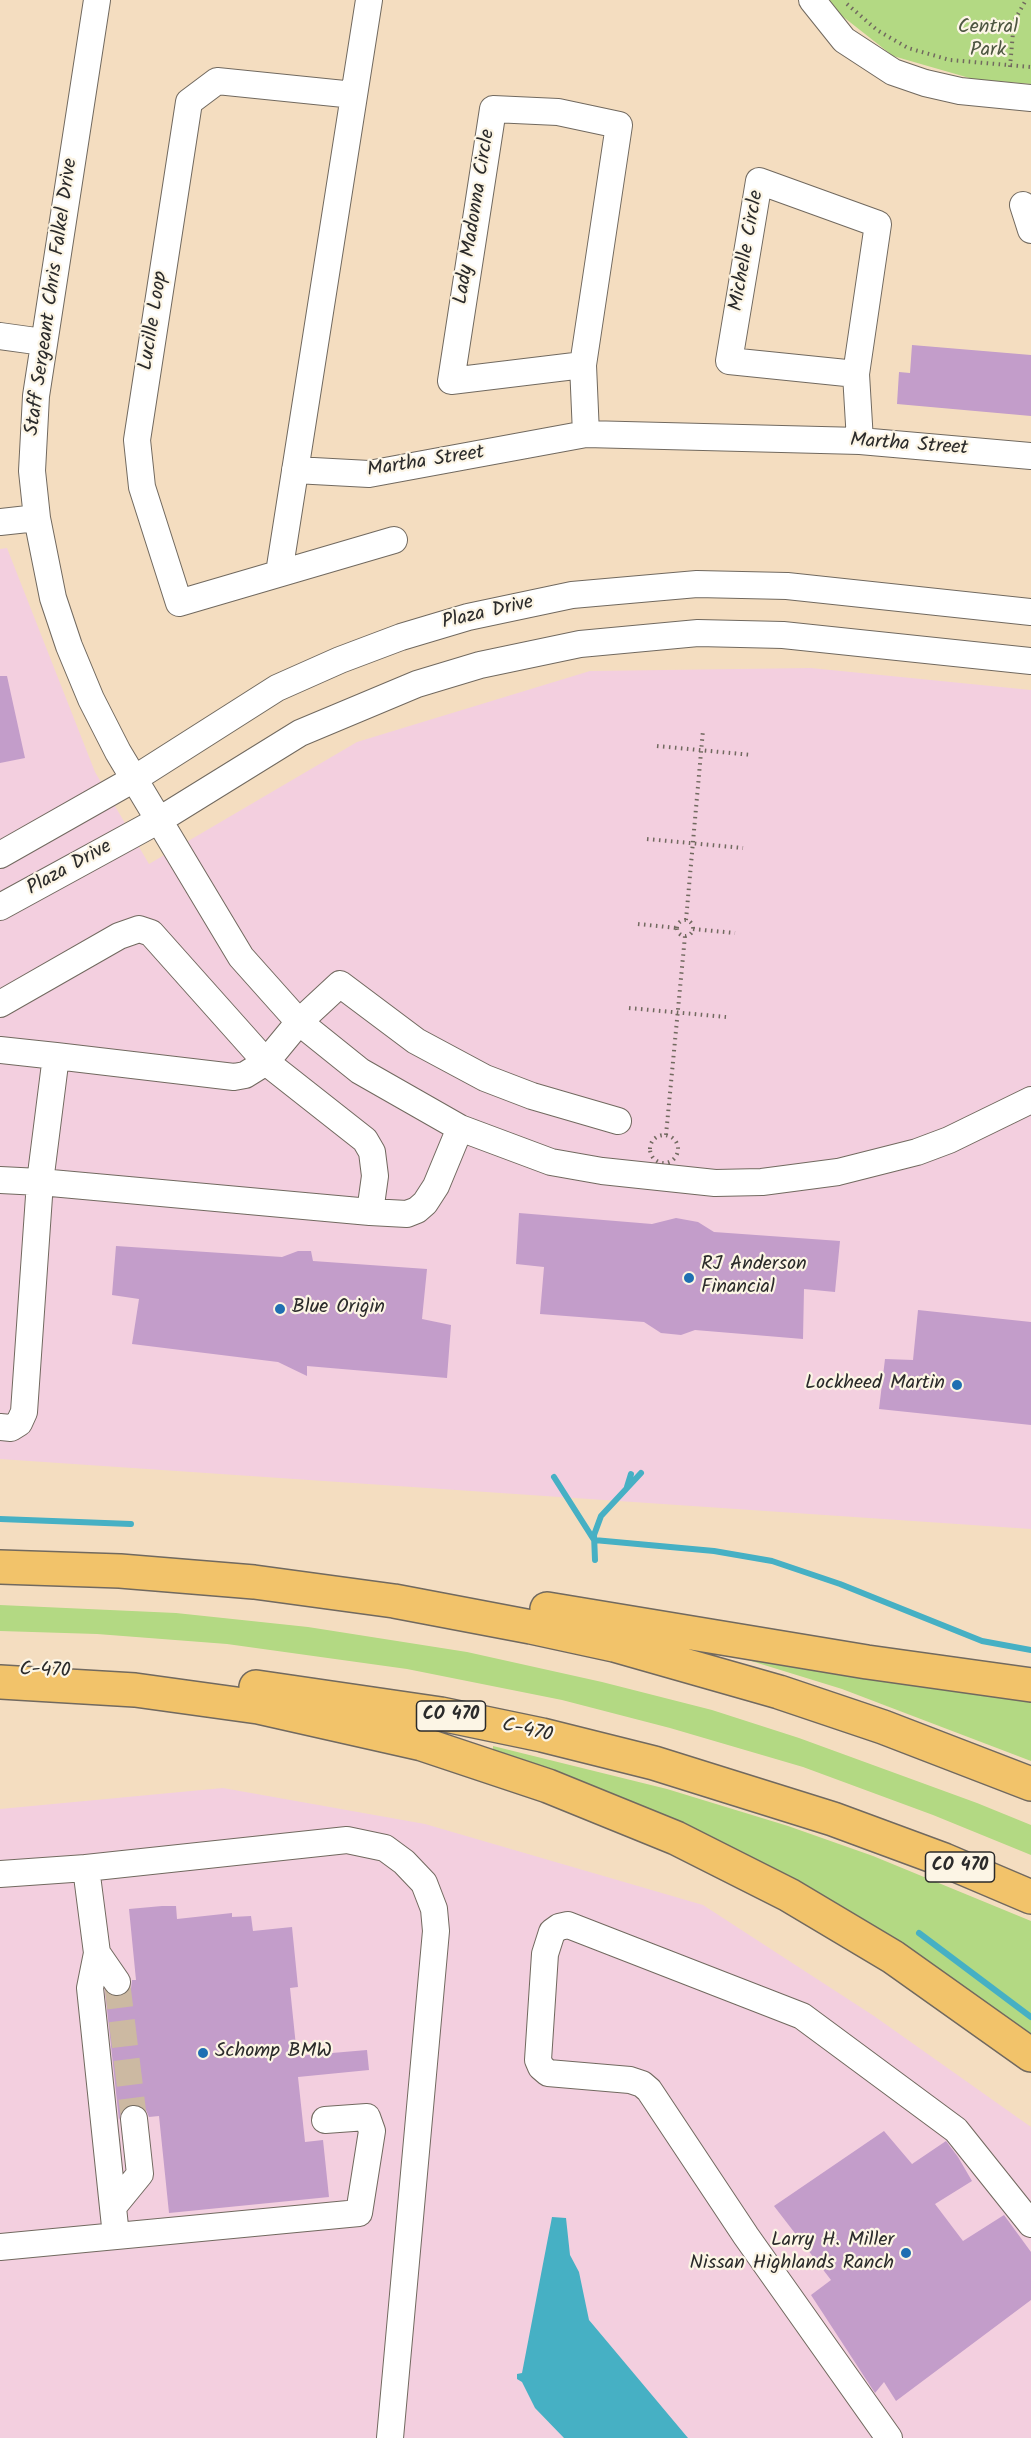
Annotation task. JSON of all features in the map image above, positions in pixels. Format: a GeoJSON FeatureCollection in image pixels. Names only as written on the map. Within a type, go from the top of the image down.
{"type":"FeatureCollection","features":[{"type":"Feature","properties":{"kind":"highway"},"geometry":{"type":"LineString","coordinates":[[0,1567],[154,1574],[304,1588],[495,1619],[588,1639],[673,1661],[861,1719],[1031,1784]]}},
{"type":"Feature","properties":{"kind":"highway"},"geometry":{"type":"LineString","coordinates":[[304,1588],[378,1581],[834,1657],[1031,1685]]}},
{"type":"Feature","properties":{"kind":"highway","name":"C-470"},"geometry":{"type":"LineString","coordinates":[[0,1671],[106,1674],[262,1687],[378,1703],[512,1728],[654,1763],[800,1807],[913,1848],[1031,1897]]}},
{"type":"Feature","properties":{"kind":"highway"},"geometry":{"type":"LineString","coordinates":[[0,1683],[135,1690],[258,1707],[422,1744],[548,1785],[676,1838],[789,1895],[893,1957],[1031,2055]]}},
{"type":"Feature","properties":{"kind":"street","name":"Staff Sergeant Chris Falkel Drive"},"geometry":{"type":"LineString","coordinates":[[97,0],[43,342],[33,444],[36,518],[51,589],[69,646],[101,721],[241,957],[299,1022],[360,1071],[460,1128],[551,1162],[602,1171],[715,1183],[762,1182],[838,1172],[917,1152],[984,1125],[1031,1100]]}},
{"type":"Feature","properties":{"kind":"street"},"geometry":{"type":"LineString","coordinates":[[279,573],[369,0]]}},
{"type":"Feature","properties":{"kind":"street"},"geometry":{"type":"LineString","coordinates":[[812,0],[844,40],[892,72],[960,91],[1031,98]]}},
{"type":"Feature","properties":{"kind":"street","name":"Lucille Loop"},"geometry":{"type":"LineString","coordinates":[[354,95],[217,81],[189,102],[136,441],[142,487],[179,603],[394,540]]}},
{"type":"Feature","properties":{"kind":"street","name":"Lady Madonna Circle"},"geometry":{"type":"LineString","coordinates":[[583,365],[451,381],[493,109],[558,112],[619,125],[583,365],[586,434]]}},
{"type":"Feature","properties":{"kind":"street","name":"Michelle Circle"},"geometry":{"type":"LineString","coordinates":[[856,374],[729,361],[759,181],[878,224],[856,374],[860,441]]}},
{"type":"Feature","properties":{"kind":"street"},"geometry":{"type":"LineString","coordinates":[[1023,205],[1031,230]]}},
{"type":"Feature","properties":{"kind":"street"},"geometry":{"type":"LineString","coordinates":[[0,336],[43,342]]}},
{"type":"Feature","properties":{"kind":"street","name":"Martha Street"},"geometry":{"type":"LineString","coordinates":[[295,470],[369,474],[586,434],[860,441],[1031,456]]}},
{"type":"Feature","properties":{"kind":"street"},"geometry":{"type":"LineString","coordinates":[[0,522],[36,518]]}},
{"type":"Feature","properties":{"kind":"street","name":"Plaza Drive"},"geometry":{"type":"LineString","coordinates":[[0,855],[134,779],[278,688],[339,660],[401,637],[468,617],[573,595],[685,585],[787,586],[1031,612]]}},
{"type":"Feature","properties":{"kind":"street","name":"Plaza Drive"},"geometry":{"type":"LineString","coordinates":[[0,907],[161,819],[300,733],[359,706],[417,684],[480,666],[580,644],[698,633],[783,635],[1031,662]]}},
{"type":"Feature","properties":{"kind":"street"},"geometry":{"type":"LineString","coordinates":[[0,1004],[119,936],[139,928],[151,933],[266,1062],[365,1140],[372,1152],[375,1176],[370,1212]]}},
{"type":"Feature","properties":{"kind":"street"},"geometry":{"type":"LineString","coordinates":[[0,1050],[234,1077],[245,1075],[266,1062],[299,1022],[340,984],[416,1041],[485,1078],[532,1096],[618,1121]]}},
{"type":"Feature","properties":{"kind":"street"},"geometry":{"type":"LineString","coordinates":[[0,1427],[11,1428],[19,1423],[24,1412],[40,1182],[56,1056]]}},
{"type":"Feature","properties":{"kind":"street"},"geometry":{"type":"LineString","coordinates":[[0,1180],[407,1214],[417,1210],[425,1203],[436,1186],[460,1128]]}},
{"type":"Feature","properties":{"kind":"street"},"geometry":{"type":"LineString","coordinates":[[0,1874],[86,1868],[347,1840],[385,1848],[404,1862],[424,1883],[434,1909],[436,1931],[390,2438]]}},
{"type":"Feature","properties":{"kind":"street"},"geometry":{"type":"LineString","coordinates":[[86,1868],[97,1953],[90,1988],[116,2236]]}},
{"type":"Feature","properties":{"kind":"street"},"geometry":{"type":"LineString","coordinates":[[889,2438],[711,2184],[658,2100],[642,2084],[548,2073],[541,2067],[538,2060],[545,1954],[552,1932],[559,1926],[568,1925],[802,2016],[956,2130],[1031,2224]]}},
{"type":"Feature","properties":{"kind":"street"},"geometry":{"type":"LineString","coordinates":[[97,1953],[117,1982]]}},
{"type":"Feature","properties":{"kind":"street"},"geometry":{"type":"LineString","coordinates":[[0,2247],[358,2213],[372,2131],[367,2117],[325,2120]]}},
{"type":"Feature","properties":{"kind":"street"},"geometry":{"type":"LineString","coordinates":[[113,2207],[140,2174],[134,2119]]}},
{"type":"Feature","properties":{"kind":"path"},"geometry":{"type":"LineString","coordinates":[[843,0],[877,30],[908,48],[950,60],[1010,67],[1031,67]]}},
{"type":"Feature","properties":{"kind":"path"},"geometry":{"type":"LineString","coordinates":[[1010,67],[1014,21],[1026,0]]}},
{"type":"Feature","properties":{"kind":"path"},"geometry":{"type":"LineString","coordinates":[[638,924],[677,928],[686,921],[703,729]]}},
{"type":"Feature","properties":{"kind":"path"},"geometry":{"type":"LineString","coordinates":[[657,746],[752,755]]}},
{"type":"Feature","properties":{"kind":"path"},"geometry":{"type":"LineString","coordinates":[[647,839],[743,848]]}},
{"type":"Feature","properties":{"kind":"path"},"geometry":{"type":"LineString","coordinates":[[677,928],[679,933],[685,936],[690,935],[693,929],[691,923],[686,921]]}},
{"type":"Feature","properties":{"kind":"path"},"geometry":{"type":"LineString","coordinates":[[693,929],[735,933]]}},
{"type":"Feature","properties":{"kind":"path"},"geometry":{"type":"LineString","coordinates":[[666,1135],[685,936]]}},
{"type":"Feature","properties":{"kind":"path"},"geometry":{"type":"LineString","coordinates":[[629,1008],[726,1017]]}},
{"type":"Feature","properties":{"kind":"path"},"geometry":{"type":"LineString","coordinates":[[666,1135],[677,1143],[678,1153],[672,1160],[663,1163],[652,1156],[650,1148],[654,1140],[666,1135]]}},
{"type":"Feature","properties":{"kind":"shaded area"},"geometry":{"type":"Polygon","coordinates":[[[7,548],[95,772],[149,864],[357,742],[590,671],[811,668],[1031,690],[1031,1529],[0,1459],[0,549],[7,548]]]}},
{"type":"Feature","properties":{"kind":"shaded area"},"geometry":{"type":"Polygon","coordinates":[[[223,1788],[425,1824],[703,1905],[874,2016],[1031,2127],[1031,2438],[0,2438],[0,1809],[223,1788]]]}},
{"type":"Feature","properties":{"kind":"green space","name":"Central Park"},"geometry":{"type":"Polygon","coordinates":[[[828,0],[1031,0],[1031,84],[973,79],[893,56],[832,8],[828,0]]]}},
{"type":"Feature","properties":{"kind":"green space"},"geometry":{"type":"Polygon","coordinates":[[[0,1605],[176,1613],[308,1627],[467,1652],[602,1682],[712,1710],[799,1738],[977,1803],[1031,1825],[1031,1855],[933,1815],[803,1767],[670,1728],[562,1700],[407,1669],[227,1644],[97,1634],[0,1631],[0,1605]]]}},
{"type":"Feature","properties":{"kind":"green space"},"geometry":{"type":"Polygon","coordinates":[[[735,1656],[1031,1700],[1031,1761],[842,1689],[735,1656]]]}},
{"type":"Feature","properties":{"kind":"green space"},"geometry":{"type":"Polygon","coordinates":[[[493,1746],[667,1789],[788,1826],[873,1856],[1031,1921],[1031,2036],[890,1936],[741,1851],[663,1816],[493,1751],[493,1746]]]}},
{"type":"Feature","properties":{"kind":"water"},"geometry":{"type":"Polygon","coordinates":[[[552,2217],[566,2218],[570,2255],[579,2272],[589,2320],[688,2438],[564,2438],[535,2408],[522,2382],[517,2379],[517,2374],[522,2373],[552,2217]]]}},
{"type":"Feature","properties":{"kind":"building"},"geometry":{"type":"Polygon","coordinates":[[[912,345],[1031,355],[1031,416],[897,404],[899,372],[910,373],[912,345]]]}},
{"type":"Feature","properties":{"kind":"building"},"geometry":{"type":"Polygon","coordinates":[[[0,676],[7,676],[25,758],[0,763],[0,676]]]}},
{"type":"Feature","properties":{"kind":"building","name":"RJ Anderson Financial"},"geometry":{"type":"Polygon","coordinates":[[[519,1213],[652,1224],[676,1218],[698,1222],[714,1232],[840,1241],[835,1292],[804,1289],[803,1339],[695,1330],[681,1335],[661,1333],[644,1322],[540,1314],[544,1267],[516,1264],[519,1213]]]}},
{"type":"Feature","properties":{"kind":"building","name":"Blue Origin"},"geometry":{"type":"Polygon","coordinates":[[[116,1246],[282,1257],[298,1251],[311,1251],[313,1261],[427,1269],[422,1319],[451,1325],[447,1378],[307,1366],[307,1376],[278,1362],[132,1344],[139,1299],[112,1295],[116,1246]]]}},
{"type":"Feature","properties":{"kind":"building","name":"Lockheed Martin"},"geometry":{"type":"Polygon","coordinates":[[[918,1310],[1031,1322],[1031,1425],[879,1409],[885,1359],[913,1360],[918,1310]]]}},
{"type":"Feature","properties":{"kind":"building","name":"Schomp BMW"},"geometry":{"type":"Polygon","coordinates":[[[176,1906],[177,1919],[232,1913],[232,1917],[251,1916],[253,1931],[292,1927],[298,1987],[290,1988],[297,2056],[367,2050],[369,2070],[298,2077],[305,2142],[323,2140],[329,2197],[169,2213],[159,2116],[149,2117],[146,2110],[133,2104],[125,2107],[119,2120],[105,1991],[118,1997],[125,1995],[131,1988],[132,1980],[136,1980],[129,1909],[176,1906]]]}},
{"type":"Feature","properties":{"kind":"building"},"geometry":{"type":"Polygon","coordinates":[[[884,2131],[912,2164],[946,2141],[958,2157],[972,2181],[935,2204],[963,2241],[1004,2215],[1031,2252],[1031,2300],[896,2401],[884,2382],[875,2393],[811,2295],[831,2280],[774,2206],[884,2131]]]}},
{"type":"Feature","properties":{"kind":"waterway"},"geometry":{"type":"LineString","coordinates":[[595,1560],[594,1535],[601,1516],[641,1473]]}},
{"type":"Feature","properties":{"kind":"waterway"},"geometry":{"type":"LineString","coordinates":[[627,1487],[631,1474]]}},
{"type":"Feature","properties":{"kind":"waterway"},"geometry":{"type":"LineString","coordinates":[[554,1477],[594,1540],[714,1551],[772,1561],[840,1584],[982,1641],[1031,1650]]}},
{"type":"Feature","properties":{"kind":"waterway"},"geometry":{"type":"LineString","coordinates":[[0,1519],[131,1524]]}},
{"type":"Feature","properties":{"kind":"waterway"},"geometry":{"type":"LineString","coordinates":[[919,1933],[1031,2017]]}},
{"type":"Feature","properties":{"kind":"tunnel"},"geometry":{"type":"LineString","coordinates":[[117,1982],[134,2119]]}},
{"type":"Feature","properties":{"kind":"place","name":"RJ Anderson Financial"},"geometry":{"type":"Point","coordinates":[689,1278]}},
{"type":"Feature","properties":{"kind":"place","name":"Blue Origin"},"geometry":{"type":"Point","coordinates":[280,1309]}},
{"type":"Feature","properties":{"kind":"place","name":"Lockheed Martin"},"geometry":{"type":"Point","coordinates":[957,1385]}},
{"type":"Feature","properties":{"kind":"place","name":"Schomp BMW"},"geometry":{"type":"Point","coordinates":[203,2053]}},
{"type":"Feature","properties":{"kind":"place","name":"Larry H. Miller Nissan Highlands Ranch"},"geometry":{"type":"Point","coordinates":[906,2253]}}]}
